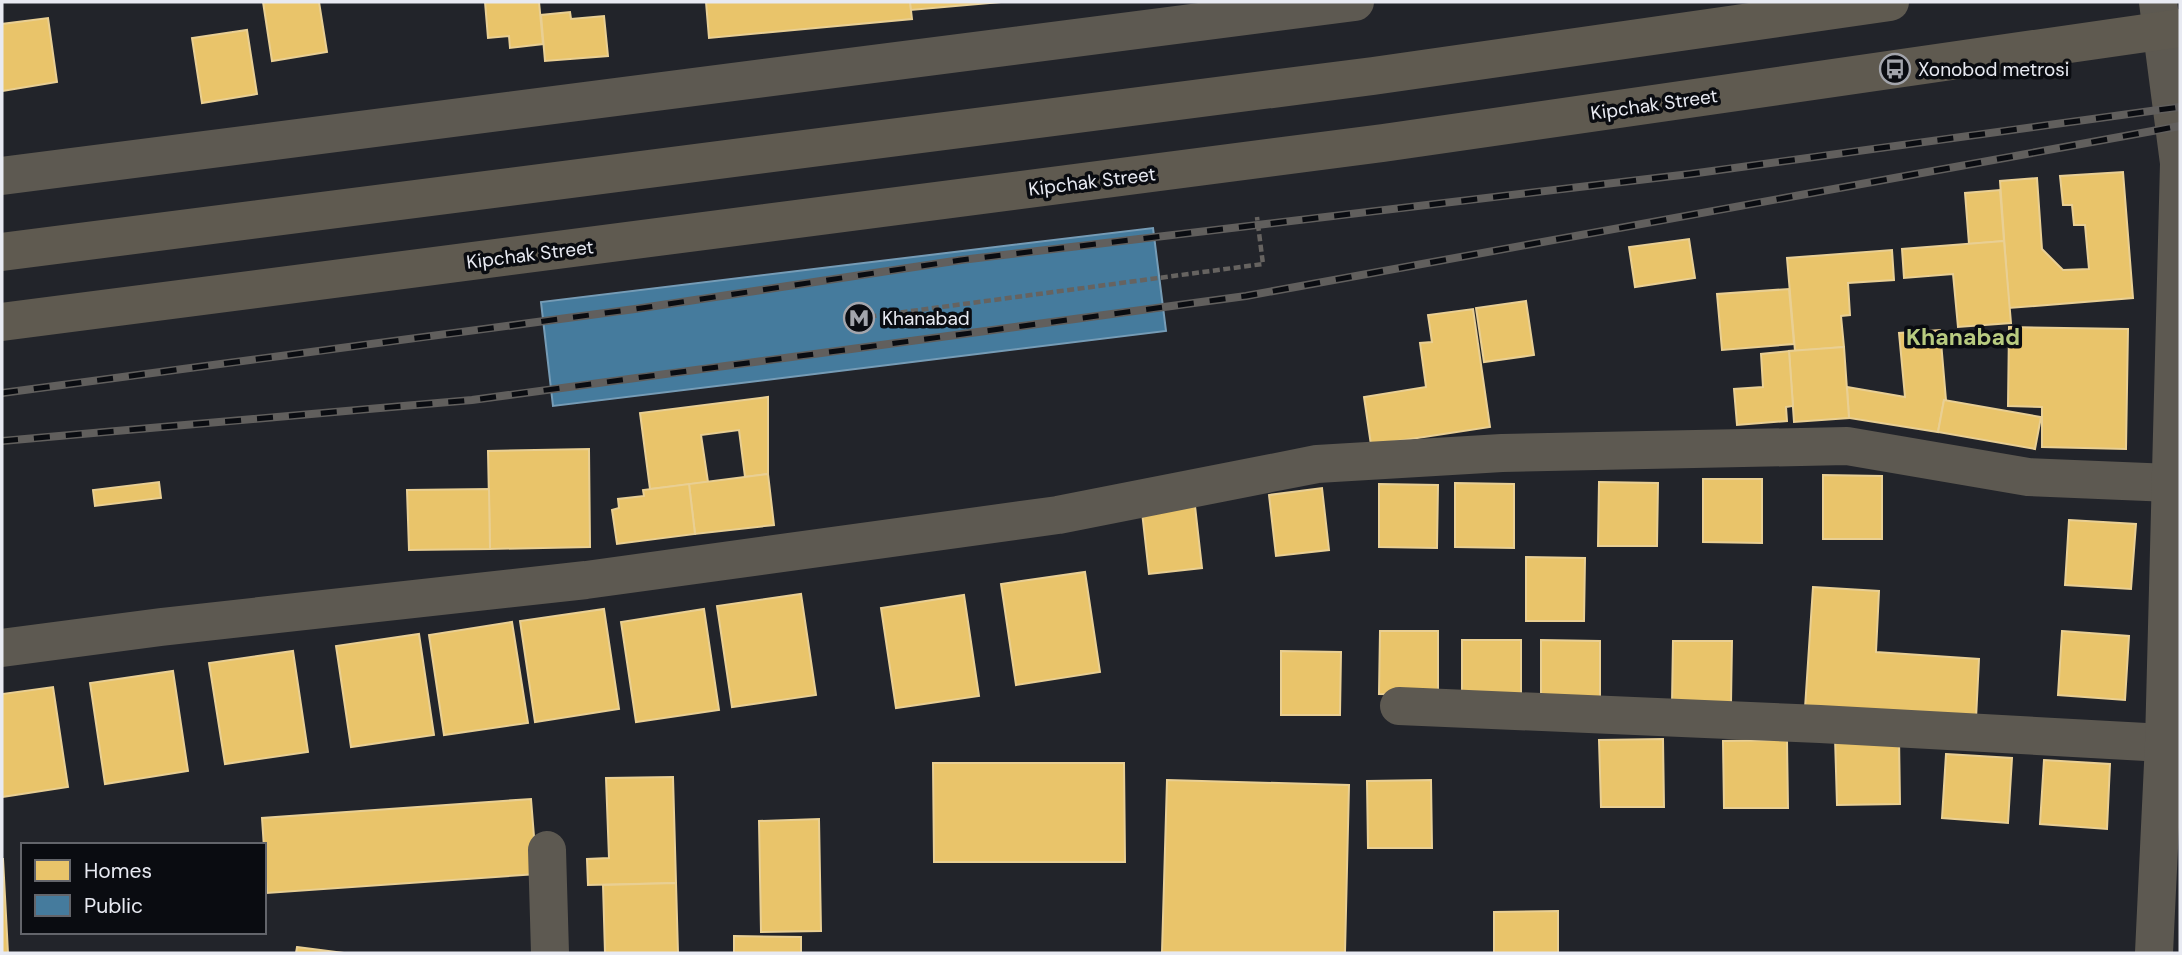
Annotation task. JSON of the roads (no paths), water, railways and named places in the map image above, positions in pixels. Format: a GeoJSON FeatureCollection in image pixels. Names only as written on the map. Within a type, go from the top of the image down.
{"type":"FeatureCollection","features":[{"type":"Feature","properties":{"kind":"main road"},"geometry":{"type":"LineString","coordinates":[[2,252],[1373,76],[1889,2]]}},
{"type":"Feature","properties":{"kind":"main road","name":"Kipchak Street"},"geometry":{"type":"LineString","coordinates":[[2,322],[1383,143],[2167,20]]}},
{"type":"Feature","properties":{"kind":"street"},"geometry":{"type":"LineString","coordinates":[[2,176],[1355,2]]}},
{"type":"Feature","properties":{"kind":"street"},"geometry":{"type":"LineString","coordinates":[[2154,953],[2164,743],[2179,163],[2167,20]]}},
{"type":"Feature","properties":{"kind":"street"},"geometry":{"type":"LineString","coordinates":[[2,648],[161,627],[586,580],[1058,515],[1317,464],[1502,453],[1847,446],[2028,477],[2171,483]]}},
{"type":"Feature","properties":{"kind":"street"},"geometry":{"type":"LineString","coordinates":[[1399,706],[2164,743]]}},
{"type":"Feature","properties":{"kind":"street"},"geometry":{"type":"LineString","coordinates":[[547,850],[550,953]]}},
{"type":"Feature","properties":{"kind":"railway"},"geometry":{"type":"LineString","coordinates":[[2,393],[635,309],[961,260],[1690,174],[2180,107]]}},
{"type":"Feature","properties":{"kind":"railway"},"geometry":{"type":"LineString","coordinates":[[2,441],[472,400],[1246,296],[2180,126]]}},
{"type":"Feature","properties":{"kind":"place","name":"Xonobod metrosi"},"geometry":{"type":"Point","coordinates":[1895,69]}},
{"type":"Feature","properties":{"kind":"place","name":"Khanabad"},"geometry":{"type":"Point","coordinates":[859,318]}},
{"type":"Feature","properties":{"kind":"district","name":"Khanabad"},"geometry":{"type":"Point","coordinates":[1963,337]}}]}
